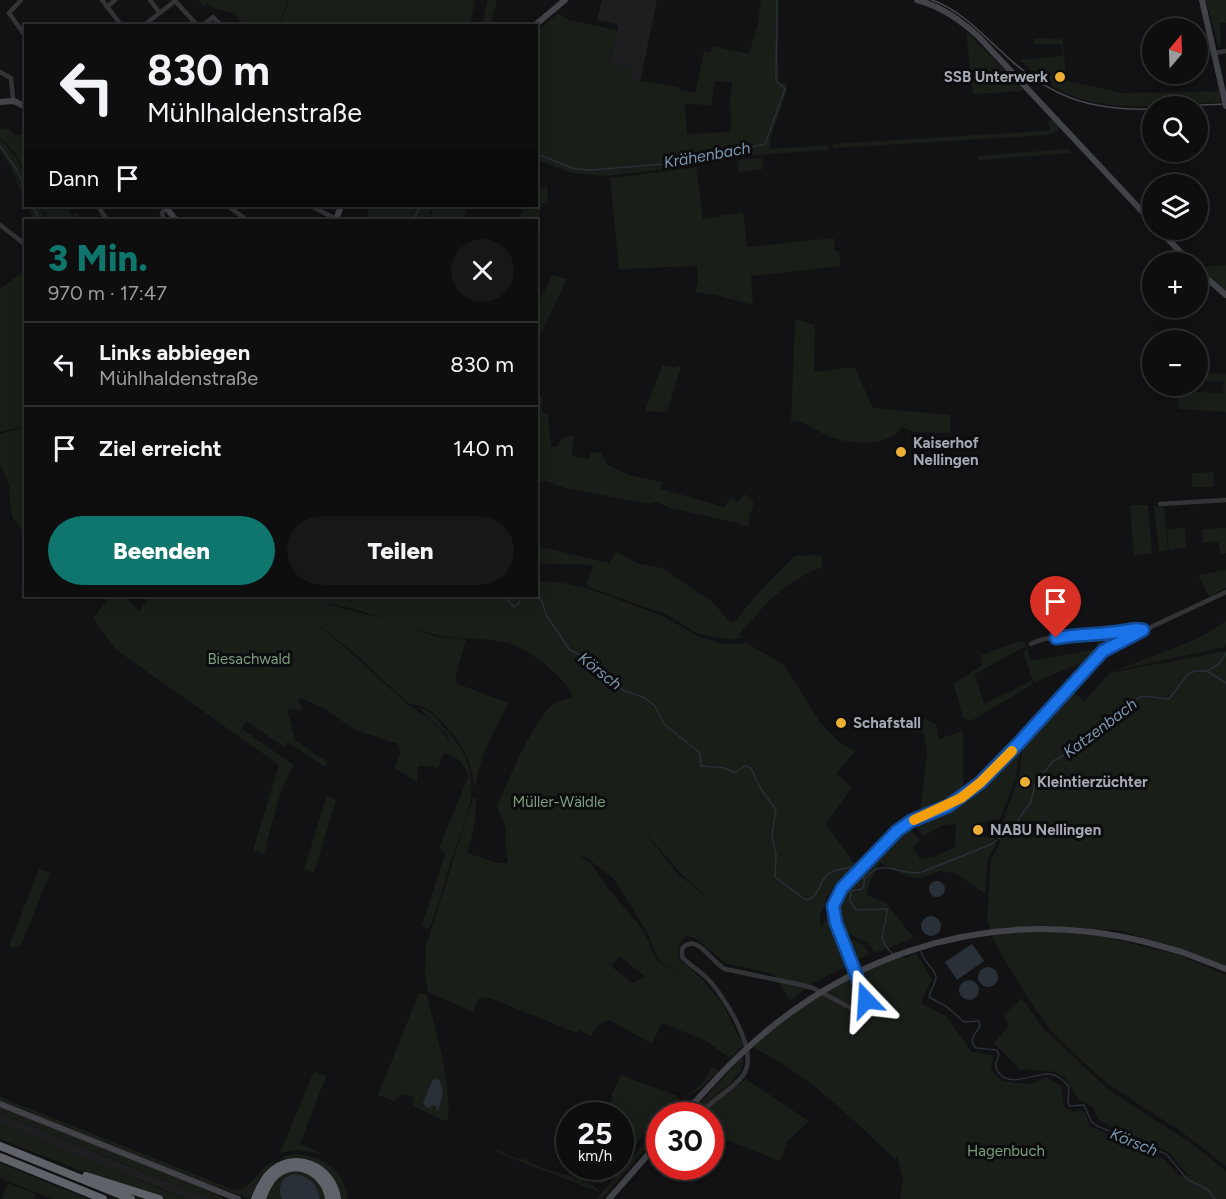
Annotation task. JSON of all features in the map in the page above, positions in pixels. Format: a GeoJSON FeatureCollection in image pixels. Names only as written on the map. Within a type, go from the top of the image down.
{"type":"FeatureCollection","features":[{"type":"Feature","properties":{"kind":"highway"},"geometry":{"type":"LineString","coordinates":[[0,1146],[131,1199]]}},
{"type":"Feature","properties":{"kind":"highway"},"geometry":{"type":"LineString","coordinates":[[0,1157],[103,1199]]}},
{"type":"Feature","properties":{"kind":"highway"},"geometry":{"type":"LineString","coordinates":[[255,1199],[263,1182],[274,1170],[285,1164],[299,1162],[313,1165],[323,1172],[335,1188],[337,1199]]}},
{"type":"Feature","properties":{"kind":"highway"},"geometry":{"type":"LineString","coordinates":[[262,1199],[268,1185],[276,1175],[283,1170],[296,1168],[309,1170],[320,1178],[327,1187],[329,1199]]}},
{"type":"Feature","properties":{"kind":"highway"},"geometry":{"type":"LineString","coordinates":[[58,1170],[159,1199]]}},
{"type":"Feature","properties":{"kind":"main road"},"geometry":{"type":"LineString","coordinates":[[536,24],[565,0]]}},
{"type":"Feature","properties":{"kind":"main road"},"geometry":{"type":"LineString","coordinates":[[917,0],[954,16],[978,36],[1142,211]]}},
{"type":"Feature","properties":{"kind":"main road"},"geometry":{"type":"LineString","coordinates":[[1202,0],[1226,106]]}},
{"type":"Feature","properties":{"kind":"main road"},"geometry":{"type":"LineString","coordinates":[[0,102],[13,100],[24,106]]}},
{"type":"Feature","properties":{"kind":"main road"},"geometry":{"type":"LineString","coordinates":[[1169,240],[1180,252]]}},
{"type":"Feature","properties":{"kind":"main road"},"geometry":{"type":"LineString","coordinates":[[1208,279],[1226,295]]}},
{"type":"Feature","properties":{"kind":"main road"},"geometry":{"type":"LineString","coordinates":[[695,1102],[765,1031],[808,999],[860,970],[912,950],[974,935],[1038,929],[1094,932],[1142,941],[1182,952],[1226,969]]}},
{"type":"Feature","properties":{"kind":"main road"},"geometry":{"type":"LineString","coordinates":[[0,1104],[238,1199]]}},
{"type":"Feature","properties":{"kind":"main road"},"geometry":{"type":"LineString","coordinates":[[609,1199],[646,1159]]}},
{"type":"Feature","properties":{"kind":"street"},"geometry":{"type":"LineString","coordinates":[[21,0],[9,13],[24,34]]}},
{"type":"Feature","properties":{"kind":"street"},"geometry":{"type":"LineString","coordinates":[[102,0],[120,24]]}},
{"type":"Feature","properties":{"kind":"street"},"geometry":{"type":"LineString","coordinates":[[107,7],[114,0]]}},
{"type":"Feature","properties":{"kind":"street"},"geometry":{"type":"LineString","coordinates":[[150,0],[159,12]]}},
{"type":"Feature","properties":{"kind":"street"},"geometry":{"type":"LineString","coordinates":[[144,24],[176,1],[198,24]]}},
{"type":"Feature","properties":{"kind":"street"},"geometry":{"type":"LineString","coordinates":[[203,24],[213,17],[220,24]]}},
{"type":"Feature","properties":{"kind":"street"},"geometry":{"type":"LineString","coordinates":[[1215,53],[1226,51]]}},
{"type":"Feature","properties":{"kind":"street"},"geometry":{"type":"LineString","coordinates":[[0,72],[11,77],[13,100]]}},
{"type":"Feature","properties":{"kind":"street"},"geometry":{"type":"LineString","coordinates":[[229,207],[246,219]]}},
{"type":"Feature","properties":{"kind":"street"},"geometry":{"type":"LineString","coordinates":[[313,207],[334,219]]}},
{"type":"Feature","properties":{"kind":"street"},"geometry":{"type":"LineString","coordinates":[[0,225],[24,243]]}},
{"type":"Feature","properties":{"kind":"street"},"geometry":{"type":"LineString","coordinates":[[1160,504],[1226,500]]}},
{"type":"Feature","properties":{"kind":"street"},"geometry":{"type":"LineString","coordinates":[[711,1102],[744,1073],[747,1068],[748,1053],[743,1037],[725,1002],[704,976],[684,959],[682,949],[688,944],[696,944],[725,969],[813,988],[851,1008],[860,1009],[865,1004],[865,994],[839,932],[834,910],[834,902],[838,893],[897,831],[911,821],[948,806],[971,791],[1018,744],[1103,651],[1226,592]]}},
{"type":"Feature","properties":{"kind":"street"},"geometry":{"type":"LineString","coordinates":[[1031,644],[1070,636],[1101,635],[1136,628],[1143,630]]}},
{"type":"Feature","properties":{"kind":"shaded area"},"geometry":{"type":"Polygon","coordinates":[[[602,0],[657,0],[640,82],[630,82],[631,68],[609,65],[618,27],[617,24],[597,20],[602,0]]]}},
{"type":"Feature","properties":{"kind":"shaded area"},"geometry":{"type":"Polygon","coordinates":[[[934,881],[940,881],[945,889],[943,895],[934,897],[929,892],[929,886],[934,881]]]}},
{"type":"Feature","properties":{"kind":"shaded area"},"geometry":{"type":"Polygon","coordinates":[[[931,916],[938,919],[941,926],[938,933],[931,936],[924,933],[921,926],[924,919],[931,916]]]}},
{"type":"Feature","properties":{"kind":"shaded area"},"geometry":{"type":"Polygon","coordinates":[[[972,944],[984,961],[957,980],[945,962],[972,944]]]}},
{"type":"Feature","properties":{"kind":"shaded area"},"geometry":{"type":"Polygon","coordinates":[[[988,967],[995,970],[998,977],[995,984],[988,987],[981,984],[978,977],[981,970],[988,967]]]}},
{"type":"Feature","properties":{"kind":"shaded area"},"geometry":{"type":"Polygon","coordinates":[[[969,980],[976,983],[979,990],[976,997],[969,1000],[962,997],[959,990],[962,983],[969,980]]]}},
{"type":"Feature","properties":{"kind":"shaded area"},"geometry":{"type":"Polygon","coordinates":[[[434,1079],[440,1080],[443,1093],[438,1111],[435,1105],[427,1108],[423,1103],[434,1079]]]}},
{"type":"Feature","properties":{"kind":"shaded area"},"geometry":{"type":"Polygon","coordinates":[[[0,1113],[211,1199],[188,1199],[77,1155],[0,1123],[0,1113]]]}},
{"type":"Feature","properties":{"kind":"shaded area"},"geometry":{"type":"Polygon","coordinates":[[[293,1174],[311,1181],[320,1199],[282,1199],[281,1184],[293,1174]]]}},
{"type":"Feature","properties":{"kind":"green space"},"geometry":{"type":"Polygon","coordinates":[[[198,0],[288,0],[279,24],[244,24],[233,13],[213,8],[207,3],[204,6],[198,0]]]}},
{"type":"Feature","properties":{"kind":"green space"},"geometry":{"type":"Polygon","coordinates":[[[289,0],[475,0],[470,24],[280,24],[289,0]]]}},
{"type":"Feature","properties":{"kind":"green space"},"geometry":{"type":"Polygon","coordinates":[[[488,0],[497,0],[491,24],[482,24],[488,0]]]}},
{"type":"Feature","properties":{"kind":"green space"},"geometry":{"type":"Polygon","coordinates":[[[761,0],[779,0],[779,81],[786,83],[787,90],[770,140],[770,149],[829,145],[827,150],[739,156],[685,167],[604,176],[572,173],[538,160],[538,30],[556,15],[560,14],[569,20],[617,30],[609,64],[631,68],[631,81],[679,87],[679,90],[695,93],[704,51],[711,53],[712,46],[749,54],[758,23],[761,0]],[[715,81],[711,105],[685,104],[687,134],[731,132],[732,82],[715,81]]]}},
{"type":"Feature","properties":{"kind":"green space"},"geometry":{"type":"Polygon","coordinates":[[[1206,0],[1226,0],[1226,23],[1220,23],[1221,49],[1218,45],[1206,0]]]}},
{"type":"Feature","properties":{"kind":"green space"},"geometry":{"type":"Polygon","coordinates":[[[966,31],[1024,91],[973,94],[966,31]]]}},
{"type":"Feature","properties":{"kind":"green space"},"geometry":{"type":"Polygon","coordinates":[[[1034,38],[1062,39],[1067,81],[1123,93],[1219,91],[1221,102],[1208,103],[1208,96],[1142,96],[1142,106],[1135,106],[1092,102],[1072,96],[1040,77],[1020,60],[1063,56],[1061,44],[1035,44],[1034,38]]]}},
{"type":"Feature","properties":{"kind":"green space"},"geometry":{"type":"Polygon","coordinates":[[[1052,119],[1059,127],[1057,132],[1048,135],[834,148],[832,144],[1044,131],[1050,130],[1048,123],[1052,119]]]}},
{"type":"Feature","properties":{"kind":"green space"},"geometry":{"type":"Polygon","coordinates":[[[0,126],[3,129],[9,129],[15,135],[22,135],[24,169],[15,153],[0,138],[0,126]]]}},
{"type":"Feature","properties":{"kind":"green space"},"geometry":{"type":"Polygon","coordinates":[[[0,139],[16,157],[24,172],[24,200],[11,167],[0,152],[0,139]]]}},
{"type":"Feature","properties":{"kind":"green space"},"geometry":{"type":"Polygon","coordinates":[[[1068,149],[1071,153],[979,160],[979,156],[1068,149]]]}},
{"type":"Feature","properties":{"kind":"green space"},"geometry":{"type":"Polygon","coordinates":[[[762,158],[763,169],[739,172],[738,160],[762,158]]]}},
{"type":"Feature","properties":{"kind":"green space"},"geometry":{"type":"Polygon","coordinates":[[[696,167],[703,219],[743,212],[747,247],[834,238],[835,251],[839,251],[841,266],[751,276],[753,305],[695,292],[698,282],[697,266],[619,269],[610,178],[696,167]]]}},
{"type":"Feature","properties":{"kind":"green space"},"geometry":{"type":"Polygon","coordinates":[[[547,185],[548,203],[542,204],[538,222],[538,219],[518,219],[524,207],[538,207],[538,192],[547,185]]]}},
{"type":"Feature","properties":{"kind":"green space"},"geometry":{"type":"Polygon","coordinates":[[[28,207],[39,207],[47,219],[34,219],[28,207]]]}},
{"type":"Feature","properties":{"kind":"green space"},"geometry":{"type":"Polygon","coordinates":[[[41,207],[66,207],[72,215],[76,213],[81,219],[48,219],[41,207]]]}},
{"type":"Feature","properties":{"kind":"green space"},"geometry":{"type":"Polygon","coordinates":[[[369,207],[432,207],[426,219],[367,219],[369,207]]]}},
{"type":"Feature","properties":{"kind":"green space"},"geometry":{"type":"Polygon","coordinates":[[[434,207],[468,207],[463,219],[428,219],[434,207]]]}},
{"type":"Feature","properties":{"kind":"green space"},"geometry":{"type":"Polygon","coordinates":[[[1226,265],[1226,292],[1208,275],[1208,266],[1226,265]]]}},
{"type":"Feature","properties":{"kind":"green space"},"geometry":{"type":"Polygon","coordinates":[[[24,271],[24,426],[0,432],[0,289],[24,271]]]}},
{"type":"Feature","properties":{"kind":"green space"},"geometry":{"type":"Polygon","coordinates":[[[552,275],[567,279],[538,340],[538,304],[552,275]]]}},
{"type":"Feature","properties":{"kind":"green space"},"geometry":{"type":"Polygon","coordinates":[[[795,319],[815,325],[814,371],[855,368],[873,408],[950,415],[950,433],[915,432],[902,427],[888,438],[869,443],[831,437],[797,421],[791,421],[795,319]]]}},
{"type":"Feature","properties":{"kind":"green space"},"geometry":{"type":"Polygon","coordinates":[[[662,365],[681,367],[667,412],[645,411],[662,365]]]}},
{"type":"Feature","properties":{"kind":"green space"},"geometry":{"type":"Polygon","coordinates":[[[1208,372],[1226,374],[1226,412],[1179,409],[1178,396],[1208,396],[1208,392],[1223,393],[1224,382],[1208,381],[1208,372]]]}},
{"type":"Feature","properties":{"kind":"green space"},"geometry":{"type":"Polygon","coordinates":[[[538,394],[542,396],[542,413],[548,414],[551,447],[557,447],[561,439],[574,435],[572,456],[589,459],[591,453],[600,452],[608,465],[629,475],[662,482],[661,489],[724,507],[730,498],[738,502],[745,494],[754,503],[747,527],[670,508],[656,502],[648,504],[565,488],[546,481],[538,481],[538,394]]]}},
{"type":"Feature","properties":{"kind":"green space"},"geometry":{"type":"Polygon","coordinates":[[[24,428],[24,532],[13,519],[9,485],[0,464],[0,434],[24,428]]]}},
{"type":"Feature","properties":{"kind":"green space"},"geometry":{"type":"Polygon","coordinates":[[[1214,472],[1213,487],[1192,487],[1192,473],[1214,472]]]}},
{"type":"Feature","properties":{"kind":"green space"},"geometry":{"type":"Polygon","coordinates":[[[1130,505],[1148,505],[1152,553],[1134,556],[1130,505]]]}},
{"type":"Feature","properties":{"kind":"green space"},"geometry":{"type":"Polygon","coordinates":[[[1154,506],[1164,507],[1168,550],[1159,552],[1154,506]]]}},
{"type":"Feature","properties":{"kind":"green space"},"geometry":{"type":"Polygon","coordinates":[[[1185,528],[1186,547],[1169,550],[1167,529],[1185,528]]]}},
{"type":"Feature","properties":{"kind":"green space"},"geometry":{"type":"Polygon","coordinates":[[[1226,528],[1226,553],[1221,554],[1218,542],[1203,543],[1203,529],[1226,528]]]}},
{"type":"Feature","properties":{"kind":"green space"},"geometry":{"type":"Polygon","coordinates":[[[538,546],[609,563],[616,552],[637,563],[662,568],[711,601],[730,621],[734,622],[762,589],[795,556],[822,555],[822,567],[796,580],[776,594],[740,633],[741,638],[733,640],[698,634],[667,615],[586,586],[593,565],[538,563],[538,546]]]}},
{"type":"Feature","properties":{"kind":"green space"},"geometry":{"type":"Polygon","coordinates":[[[1226,570],[1226,588],[1209,597],[1198,575],[1226,570]]]}},
{"type":"Feature","properties":{"kind":"green space"},"geometry":{"type":"Polygon","coordinates":[[[538,581],[589,589],[661,615],[700,637],[723,644],[743,644],[745,642],[784,665],[820,722],[839,742],[855,751],[836,774],[852,787],[826,824],[856,866],[851,873],[842,876],[825,899],[826,904],[820,915],[821,931],[830,908],[836,937],[849,965],[813,983],[790,1001],[774,974],[727,964],[695,938],[687,936],[679,945],[678,958],[702,979],[722,1003],[743,1045],[730,1058],[706,1041],[662,1023],[652,1044],[609,1020],[598,1025],[591,1036],[578,1030],[577,1033],[490,998],[479,998],[473,1012],[428,992],[425,974],[426,946],[473,798],[476,799],[475,820],[467,853],[498,863],[508,863],[505,843],[506,829],[497,806],[530,735],[547,710],[559,701],[573,697],[570,690],[549,668],[516,646],[487,640],[438,635],[366,612],[322,603],[381,618],[437,637],[466,639],[455,680],[458,684],[508,703],[483,754],[474,790],[469,762],[456,738],[443,723],[426,708],[408,703],[355,654],[302,612],[354,655],[407,704],[431,720],[447,737],[449,744],[448,736],[419,708],[433,715],[458,745],[467,762],[471,779],[468,812],[428,929],[422,925],[445,854],[439,848],[469,775],[459,760],[444,753],[438,768],[418,766],[417,782],[395,768],[401,750],[398,744],[353,729],[327,710],[301,698],[298,701],[303,707],[301,711],[289,708],[288,713],[295,740],[327,762],[326,766],[287,742],[284,747],[246,721],[242,729],[294,765],[280,797],[264,854],[253,850],[279,765],[115,649],[93,618],[109,597],[125,597],[139,611],[148,599],[146,597],[538,597],[538,581]],[[632,817],[678,874],[714,903],[680,873],[632,817]],[[577,855],[590,862],[608,888],[644,931],[656,959],[691,984],[658,959],[646,930],[614,879],[587,858],[577,855]],[[620,956],[611,966],[632,983],[645,977],[620,956]]]}},
{"type":"Feature","properties":{"kind":"green space"},"geometry":{"type":"Polygon","coordinates":[[[1226,621],[1224,647],[1114,671],[1197,639],[1226,621]]]}},
{"type":"Feature","properties":{"kind":"green space"},"geometry":{"type":"Polygon","coordinates":[[[1118,635],[1119,638],[1099,650],[1089,661],[1034,683],[1023,653],[1027,649],[1031,661],[1096,649],[1098,638],[1118,635]]]}},
{"type":"Feature","properties":{"kind":"green space"},"geometry":{"type":"Polygon","coordinates":[[[1017,642],[1025,642],[1026,646],[975,674],[984,704],[1032,680],[1033,684],[971,721],[963,718],[954,684],[982,665],[981,655],[1017,642]]]}},
{"type":"Feature","properties":{"kind":"green space"},"geometry":{"type":"Polygon","coordinates":[[[1226,651],[1226,967],[1196,954],[1122,931],[1105,929],[1117,940],[1179,955],[1226,975],[1226,1166],[1183,1133],[1105,1082],[1049,1028],[994,942],[987,919],[991,861],[1000,841],[1000,829],[1019,776],[1023,745],[1070,690],[1085,701],[1109,673],[1226,651]]]}},
{"type":"Feature","properties":{"kind":"green space"},"geometry":{"type":"Polygon","coordinates":[[[923,718],[936,724],[939,739],[963,731],[963,792],[920,814],[927,752],[923,732],[912,732],[909,721],[923,718]]]}},
{"type":"Feature","properties":{"kind":"green space"},"geometry":{"type":"Polygon","coordinates":[[[1016,751],[1020,754],[1016,777],[1000,819],[977,823],[971,828],[971,834],[976,837],[995,837],[996,845],[988,859],[985,894],[957,874],[940,871],[921,878],[912,878],[880,863],[871,879],[866,895],[886,903],[914,938],[875,953],[867,942],[841,931],[837,917],[840,898],[867,864],[909,827],[920,840],[913,848],[920,859],[936,856],[955,847],[956,824],[943,825],[924,836],[917,829],[918,823],[970,796],[1016,751]]]}},
{"type":"Feature","properties":{"kind":"green space"},"geometry":{"type":"Polygon","coordinates":[[[327,795],[336,800],[314,873],[304,869],[327,795]]]}},
{"type":"Feature","properties":{"kind":"green space"},"geometry":{"type":"Polygon","coordinates":[[[39,869],[49,872],[49,875],[21,945],[15,948],[9,946],[39,869]]]}},
{"type":"Feature","properties":{"kind":"green space"},"geometry":{"type":"Polygon","coordinates":[[[843,936],[862,945],[870,954],[854,961],[843,936]]]}},
{"type":"Feature","properties":{"kind":"green space","name":"Hagenbuch"},"geometry":{"type":"Polygon","coordinates":[[[916,952],[932,980],[922,1004],[946,1016],[972,1052],[992,1055],[991,1070],[1002,1081],[1030,1084],[1046,1077],[1061,1086],[1064,1107],[1072,1112],[1080,1110],[1085,1112],[1090,1126],[1164,1159],[1179,1176],[1188,1176],[1168,1151],[1116,1130],[1098,1119],[1093,1107],[1079,1100],[1066,1079],[1056,1072],[1019,1069],[994,1043],[1009,1025],[1003,1015],[1022,998],[1043,1028],[1110,1091],[1190,1142],[1226,1171],[1226,1199],[900,1199],[903,1179],[897,1157],[895,1159],[810,1083],[752,1047],[776,1025],[805,1004],[891,957],[907,958],[916,952]]]}},
{"type":"Feature","properties":{"kind":"green space"},"geometry":{"type":"Polygon","coordinates":[[[419,993],[427,995],[442,1057],[449,1105],[448,1119],[445,1121],[412,1104],[415,1097],[402,1094],[394,1101],[378,1095],[419,993]]]}},
{"type":"Feature","properties":{"kind":"green space"},"geometry":{"type":"Polygon","coordinates":[[[744,1055],[741,1071],[731,1083],[709,1102],[701,1102],[744,1055]]]}},
{"type":"Feature","properties":{"kind":"green space"},"geometry":{"type":"Polygon","coordinates":[[[711,1067],[719,1070],[700,1089],[684,1098],[700,1085],[711,1067]]]}},
{"type":"Feature","properties":{"kind":"green space"},"geometry":{"type":"Polygon","coordinates":[[[314,1071],[326,1076],[300,1144],[321,1153],[299,1150],[280,1153],[314,1071]]]}},
{"type":"Feature","properties":{"kind":"green space"},"geometry":{"type":"Polygon","coordinates":[[[621,1075],[675,1095],[679,1099],[677,1102],[646,1102],[646,1132],[634,1148],[634,1102],[611,1102],[621,1075]]]}},
{"type":"Feature","properties":{"kind":"green space"},"geometry":{"type":"Polygon","coordinates":[[[746,1079],[809,1121],[788,1141],[780,1161],[724,1139],[724,1102],[716,1102],[746,1079]]]}},
{"type":"Feature","properties":{"kind":"green space"},"geometry":{"type":"Polygon","coordinates":[[[0,1097],[234,1190],[246,1186],[264,1167],[275,1161],[260,1177],[250,1199],[0,1101],[0,1097]]]}},
{"type":"Feature","properties":{"kind":"green space"},"geometry":{"type":"Polygon","coordinates":[[[0,1107],[210,1191],[224,1199],[211,1199],[0,1113],[0,1107]]]}},
{"type":"Feature","properties":{"kind":"green space"},"geometry":{"type":"Polygon","coordinates":[[[0,1123],[188,1199],[165,1199],[91,1175],[0,1139],[0,1123]]]}},
{"type":"Feature","properties":{"kind":"green space"},"geometry":{"type":"Polygon","coordinates":[[[644,1144],[646,1145],[634,1162],[634,1155],[644,1144]]]}},
{"type":"Feature","properties":{"kind":"green space"},"geometry":{"type":"Polygon","coordinates":[[[497,1150],[520,1160],[523,1158],[556,1172],[556,1175],[496,1152],[497,1150]]]}},
{"type":"Feature","properties":{"kind":"green space"},"geometry":{"type":"Polygon","coordinates":[[[294,1154],[314,1157],[330,1166],[342,1180],[348,1199],[340,1199],[337,1184],[329,1173],[279,1163],[284,1156],[294,1154]]]}},
{"type":"Feature","properties":{"kind":"green space"},"geometry":{"type":"Polygon","coordinates":[[[0,1163],[88,1199],[53,1199],[0,1178],[0,1163]]]}},
{"type":"Feature","properties":{"kind":"green space"},"geometry":{"type":"Polygon","coordinates":[[[291,1170],[310,1175],[318,1181],[326,1199],[264,1199],[273,1181],[291,1170]]]}},
{"type":"Feature","properties":{"kind":"green space"},"geometry":{"type":"Polygon","coordinates":[[[568,1180],[582,1180],[599,1192],[568,1180]]]}},
{"type":"Feature","properties":{"kind":"green space"},"geometry":{"type":"Polygon","coordinates":[[[586,1180],[607,1180],[603,1183],[586,1180]]]}},
{"type":"Feature","properties":{"kind":"green space"},"geometry":{"type":"Polygon","coordinates":[[[613,1180],[619,1180],[602,1199],[596,1199],[613,1180]]]}},
{"type":"Feature","properties":{"kind":"green space"},"geometry":{"type":"Polygon","coordinates":[[[8,1183],[36,1194],[34,1199],[2,1199],[8,1183]]]}},
{"type":"Feature","properties":{"kind":"waterway","name":"Krähenbach"},"geometry":{"type":"LineString","coordinates":[[538,154],[575,169],[592,170],[664,164],[677,159],[726,153],[765,144],[785,89],[776,81],[777,0]]}},
{"type":"Feature","properties":{"kind":"waterway","name":"Körsch"},"geometry":{"type":"LineString","coordinates":[[0,146],[17,170],[24,186]]}},
{"type":"Feature","properties":{"kind":"waterway","name":"Körsch"},"geometry":{"type":"LineString","coordinates":[[33,207],[39,219]]}},
{"type":"Feature","properties":{"kind":"waterway","name":"Krähenbach"},"geometry":{"type":"LineString","coordinates":[[414,219],[420,207]]}},
{"type":"Feature","properties":{"kind":"waterway","name":"Körsch"},"geometry":{"type":"LineString","coordinates":[[505,597],[514,607],[519,603],[521,597]]}},
{"type":"Feature","properties":{"kind":"waterway","name":"Körsch"},"geometry":{"type":"LineString","coordinates":[[536,597],[542,601],[546,615],[570,650],[590,660],[623,690],[645,698],[655,706],[665,725],[700,753],[701,766],[725,768],[735,773],[745,766],[751,768],[759,786],[776,810],[772,835],[776,855],[775,877],[806,900],[814,896],[825,877],[831,872],[853,867],[861,874],[864,885],[862,889],[851,891],[850,901],[856,910],[887,909],[883,937],[887,948],[893,954]]}},
{"type":"Feature","properties":{"kind":"waterway","name":"Katzenbach"},"geometry":{"type":"LineString","coordinates":[[865,878],[879,868],[913,873],[922,872],[992,844],[1013,827],[1031,802],[1035,784],[1053,761],[1067,754],[1070,747],[1099,729],[1107,719],[1126,704],[1143,696],[1169,699],[1187,675],[1195,671],[1207,671],[1219,664],[1226,653]]}},
{"type":"Feature","properties":{"kind":"waterway"},"geometry":{"type":"LineString","coordinates":[[1207,671],[1226,683]]}},
{"type":"Feature","properties":{"kind":"waterway","name":"Körsch"},"geometry":{"type":"LineString","coordinates":[[921,951],[936,977],[929,997],[947,1007],[964,1022],[979,1021],[980,1026],[974,1035],[973,1043],[976,1048],[997,1050],[999,1055],[996,1068],[999,1073],[1016,1080],[1043,1074],[1058,1077],[1069,1087],[1070,1106],[1084,1105],[1091,1121],[1097,1126],[1166,1154],[1188,1180],[1207,1189],[1215,1199]]}},
{"type":"Feature","properties":{"kind":"tram line"},"geometry":{"type":"LineString","coordinates":[[932,0],[961,16],[1019,67],[1053,90],[1089,103],[1108,107],[1142,109]]}},
{"type":"Feature","properties":{"kind":"tram line"},"geometry":{"type":"LineString","coordinates":[[1208,105],[1226,104]]}},
{"type":"Feature","properties":{"kind":"slow traffic"},"geometry":{"type":"LineString","coordinates":[[914,820],[948,806],[971,791],[1012,751]]}},
{"type":"Feature","properties":{"kind":"place","name":"SSB Unterwerk"},"geometry":{"type":"Point","coordinates":[1060,77]}},
{"type":"Feature","properties":{"kind":"place","name":"Kaiserhof Nellingen"},"geometry":{"type":"Point","coordinates":[901,452]}},
{"type":"Feature","properties":{"kind":"place","name":"Schafstall"},"geometry":{"type":"Point","coordinates":[841,723]}},
{"type":"Feature","properties":{"kind":"place","name":"Kleintierzüchter"},"geometry":{"type":"Point","coordinates":[1025,782]}},
{"type":"Feature","properties":{"kind":"place","name":"NABU Nellingen"},"geometry":{"type":"Point","coordinates":[978,830]}},
{"type":"Feature","properties":{"kind":"route"},"geometry":{"type":"LineString","coordinates":[[866,1000],[836,923],[833,906],[842,888],[897,831],[911,821],[948,806],[980,783],[1106,648],[1143,630],[1136,628],[1101,635],[1056,638]]}},
{"type":"Feature","properties":{"kind":"park label","name":"Biesachwald"},"geometry":{"type":"Point","coordinates":[249,659]}},
{"type":"Feature","properties":{"kind":"park label","name":"Müller-Wäldle"},"geometry":{"type":"Point","coordinates":[559,802]}}]}
